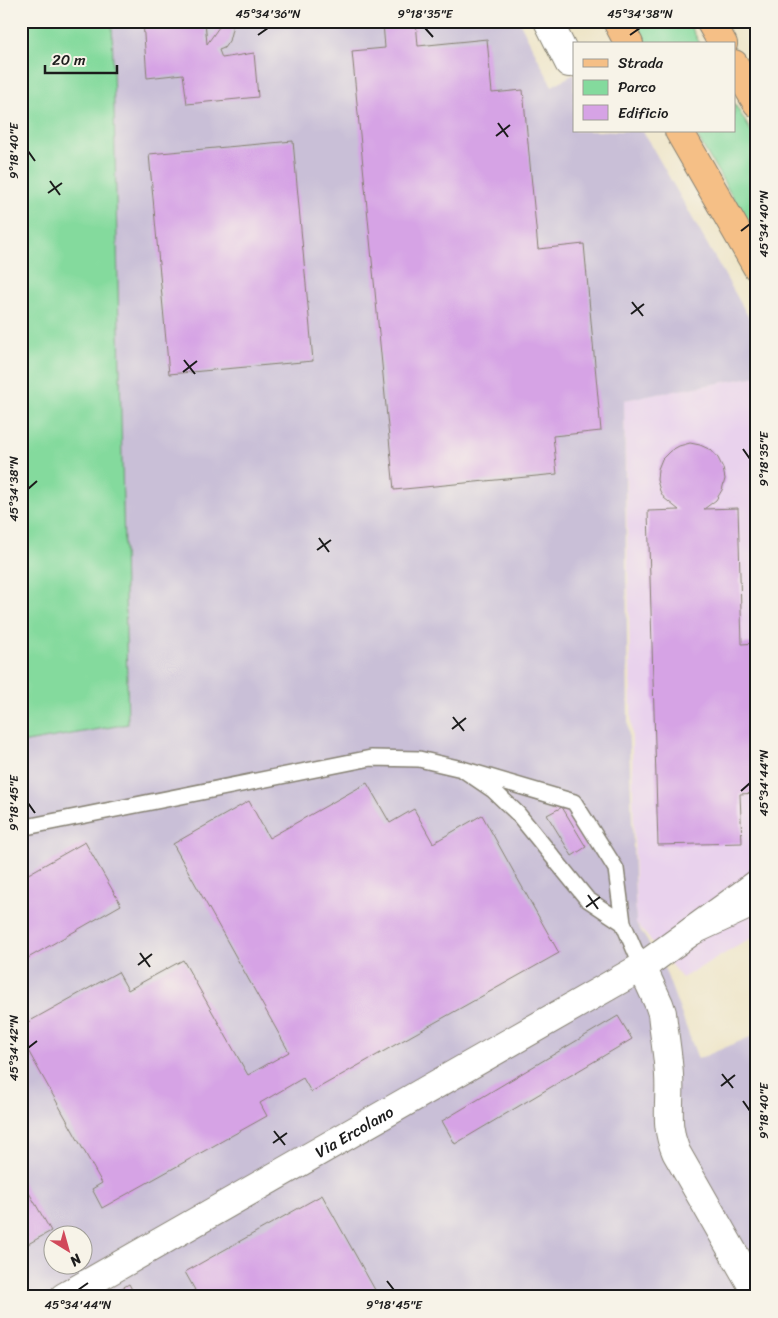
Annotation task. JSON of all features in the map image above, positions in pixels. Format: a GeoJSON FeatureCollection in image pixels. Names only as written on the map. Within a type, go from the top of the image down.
{"type":"FeatureCollection","features":[{"type":"Feature","properties":{"kind":"main road"},"geometry":{"type":"LineString","coordinates":[[617,21],[629,42]]}},
{"type":"Feature","properties":{"kind":"main road"},"geometry":{"type":"LineString","coordinates":[[710,21],[722,42]]}},
{"type":"Feature","properties":{"kind":"main road"},"geometry":{"type":"LineString","coordinates":[[736,67],[757,103]]}},
{"type":"Feature","properties":{"kind":"main road"},"geometry":{"type":"LineString","coordinates":[[680,132],[757,267]]}},
{"type":"Feature","properties":{"kind":"street"},"geometry":{"type":"LineString","coordinates":[[548,21],[569,63]]}},
{"type":"Feature","properties":{"kind":"street","name":"Via Ercolano"},"geometry":{"type":"LineString","coordinates":[[64,1297],[642,967],[757,884]]}},
{"type":"Feature","properties":{"kind":"street","name":"Via Ercolano"},"geometry":{"type":"LineString","coordinates":[[692,931],[757,902]]}},
{"type":"Feature","properties":{"kind":"street"},"geometry":{"type":"LineString","coordinates":[[642,967],[662,1013],[669,1073],[668,1117],[671,1140],[757,1294]]}},
{"type":"Feature","properties":{"kind":"lane"},"geometry":{"type":"LineString","coordinates":[[21,828],[371,758],[419,759],[462,769],[574,802],[616,868],[623,923],[642,967]]}},
{"type":"Feature","properties":{"kind":"lane"},"geometry":{"type":"LineString","coordinates":[[462,769],[493,790],[518,814],[587,899],[623,923]]}},
{"type":"Feature","properties":{"kind":"shaded area"},"geometry":{"type":"Polygon","coordinates":[[[112,21],[519,21],[552,86],[573,75],[573,132],[644,132],[757,332],[757,376],[624,400],[628,721],[636,923],[665,970],[698,1059],[757,1034],[757,1297],[21,1297],[21,743],[128,724],[112,21]]]}},
{"type":"Feature","properties":{"kind":"shaded area"},"geometry":{"type":"Polygon","coordinates":[[[757,376],[757,935],[682,978],[636,923],[624,400],[757,376]]]}},
{"type":"Feature","properties":{"kind":"green space"},"geometry":{"type":"Polygon","coordinates":[[[21,21],[112,21],[128,724],[21,743],[21,21]]]}},
{"type":"Feature","properties":{"kind":"green space"},"geometry":{"type":"Polygon","coordinates":[[[633,21],[688,21],[699,42],[644,42],[633,21]]]}},
{"type":"Feature","properties":{"kind":"green space"},"geometry":{"type":"Polygon","coordinates":[[[736,106],[757,141],[757,239],[695,132],[736,132],[736,106]]]}},
{"type":"Feature","properties":{"kind":"building"},"geometry":{"type":"Polygon","coordinates":[[[143,21],[205,21],[207,44],[219,27],[234,21],[229,41],[224,48],[219,50],[222,58],[254,53],[258,97],[187,104],[183,74],[147,78],[143,21]]]}},
{"type":"Feature","properties":{"kind":"building"},"geometry":{"type":"Polygon","coordinates":[[[352,21],[416,21],[418,46],[487,39],[492,93],[523,90],[538,249],[584,244],[601,431],[553,436],[557,474],[394,490],[352,51],[385,48],[383,23],[352,26],[352,21]]]}},
{"type":"Feature","properties":{"kind":"building"},"geometry":{"type":"Polygon","coordinates":[[[293,141],[313,361],[169,374],[149,154],[293,141]]]}},
{"type":"Feature","properties":{"kind":"building"},"geometry":{"type":"Polygon","coordinates":[[[690,443],[711,450],[723,468],[725,479],[722,490],[716,500],[704,509],[738,508],[742,644],[757,643],[757,793],[740,794],[742,843],[658,845],[648,511],[679,510],[664,498],[660,491],[657,480],[658,469],[662,459],[670,451],[690,443]]]}},
{"type":"Feature","properties":{"kind":"building"},"geometry":{"type":"Polygon","coordinates":[[[367,783],[390,823],[414,809],[433,843],[482,815],[559,953],[311,1092],[303,1078],[260,1103],[267,1116],[102,1208],[92,1189],[102,1183],[21,1038],[21,1026],[118,972],[128,990],[183,960],[248,1075],[289,1052],[173,844],[249,801],[269,838],[367,783]]]}},
{"type":"Feature","properties":{"kind":"building"},"geometry":{"type":"Polygon","coordinates":[[[562,807],[586,847],[572,856],[547,815],[562,807]]]}},
{"type":"Feature","properties":{"kind":"building"},"geometry":{"type":"Polygon","coordinates":[[[85,842],[121,905],[21,962],[21,874],[23,877],[85,842]]]}},
{"type":"Feature","properties":{"kind":"building"},"geometry":{"type":"Polygon","coordinates":[[[618,1016],[632,1039],[455,1144],[442,1121],[618,1016]]]}},
{"type":"Feature","properties":{"kind":"building"},"geometry":{"type":"Polygon","coordinates":[[[21,1179],[48,1226],[42,1226],[42,1236],[21,1248],[21,1179]]]}},
{"type":"Feature","properties":{"kind":"building"},"geometry":{"type":"Polygon","coordinates":[[[322,1195],[379,1297],[183,1297],[195,1290],[185,1272],[322,1195]]]}},
{"type":"Feature","properties":{"kind":"building"},"geometry":{"type":"Polygon","coordinates":[[[129,1284],[136,1297],[106,1297],[129,1284]]]}}]}
